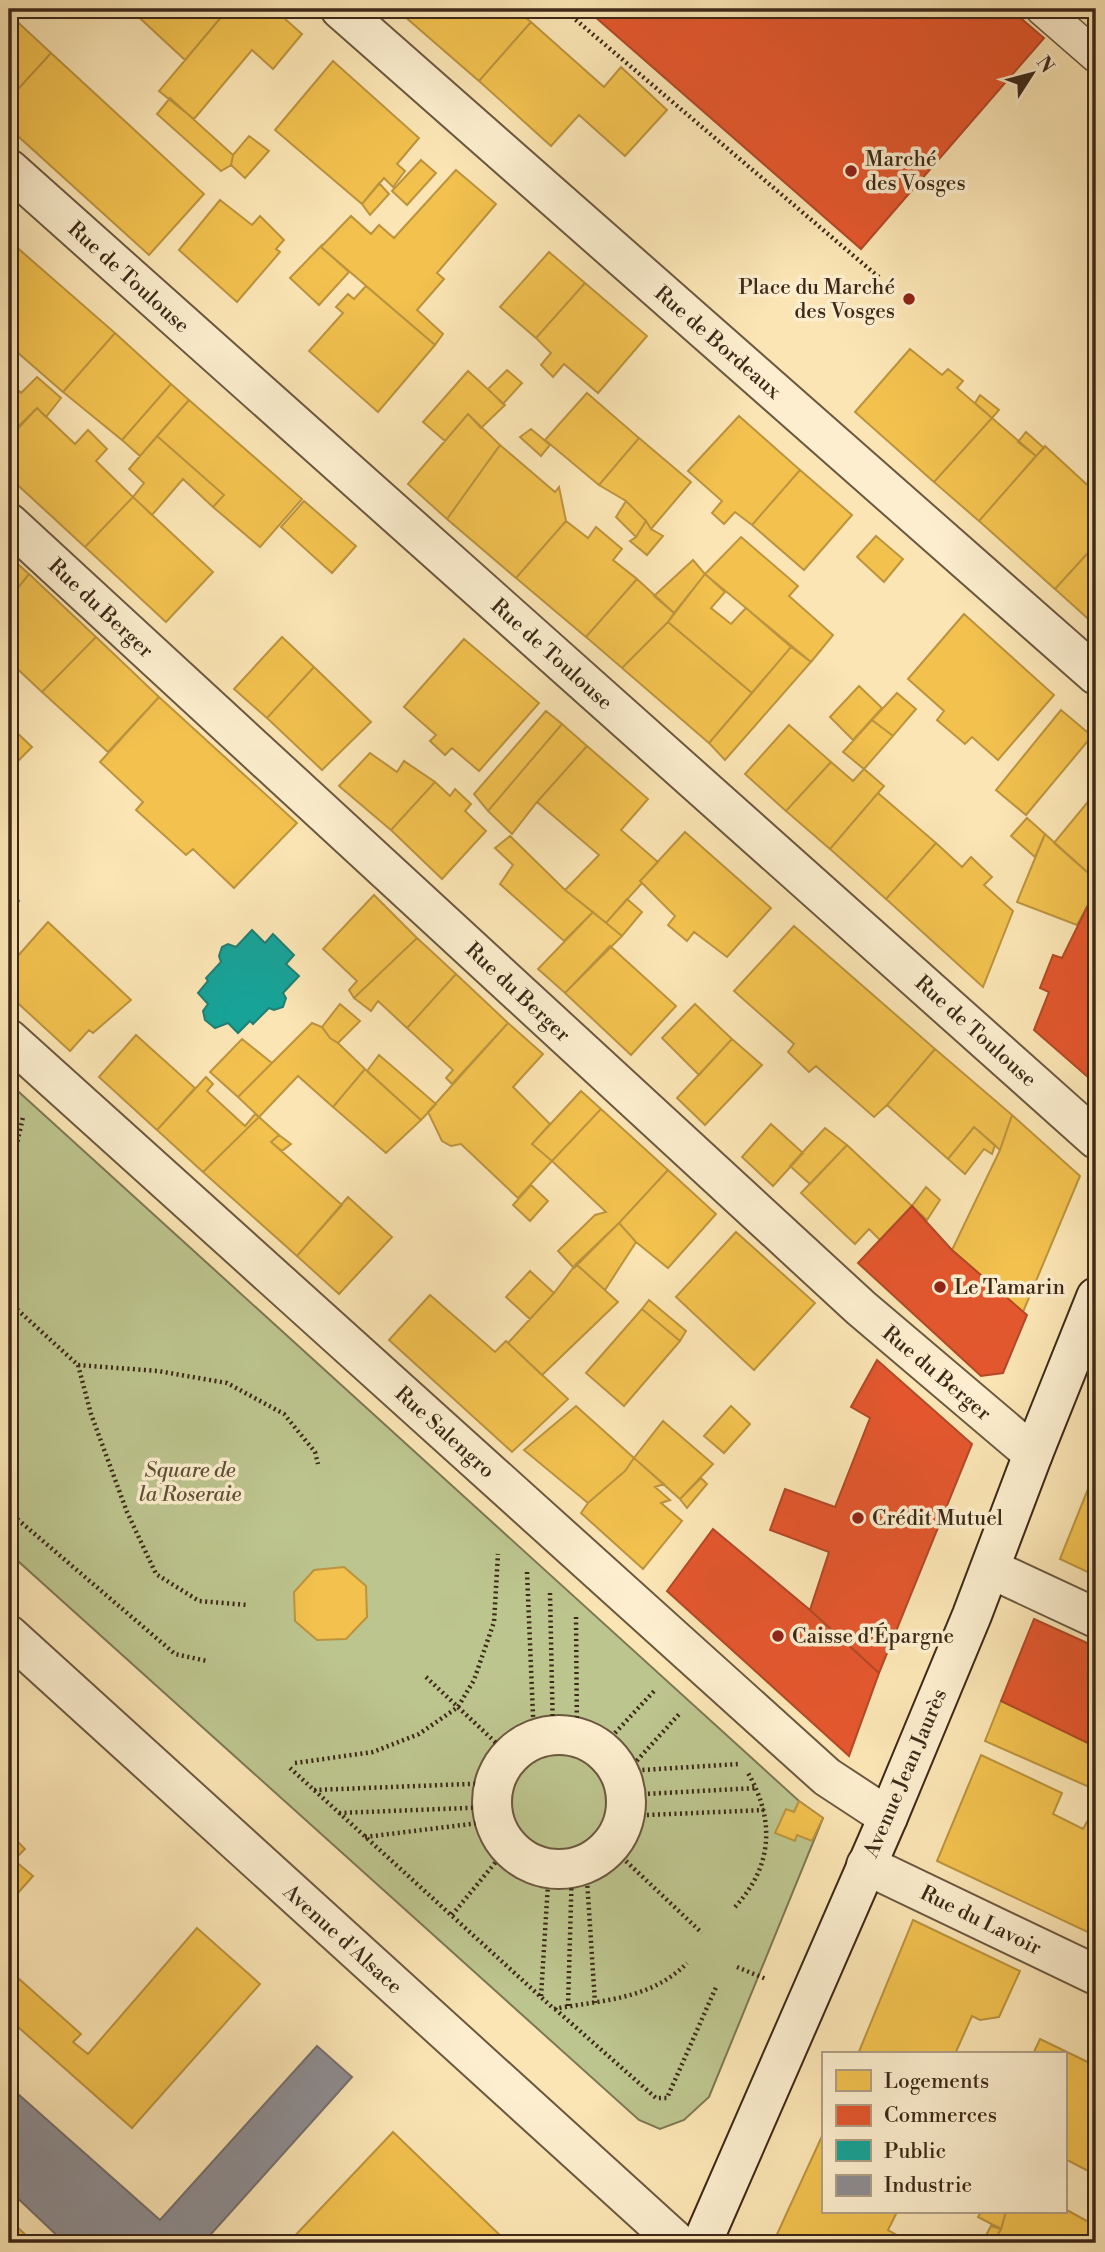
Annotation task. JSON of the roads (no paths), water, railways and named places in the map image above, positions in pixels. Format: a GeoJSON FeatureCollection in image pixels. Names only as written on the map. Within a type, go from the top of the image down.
{"type":"FeatureCollection","features":[{"type":"Feature","properties":{"kind":"street","name":"Rue de Bordeaux"},"geometry":{"type":"LineString","coordinates":[[340,9],[1096,675]]}},
{"type":"Feature","properties":{"kind":"street","name":"Rue de Toulouse"},"geometry":{"type":"LineString","coordinates":[[9,169],[1096,1139]]}},
{"type":"Feature","properties":{"kind":"street","name":"Rue du Berger"},"geometry":{"type":"LineString","coordinates":[[9,523],[861,1308],[1033,1454]]}},
{"type":"Feature","properties":{"kind":"street","name":"Rue Salengro"},"geometry":{"type":"LineString","coordinates":[[9,1039],[827,1777],[888,1817]]}},
{"type":"Feature","properties":{"kind":"street","name":"Avenue Jean Jaurès"},"geometry":{"type":"LineString","coordinates":[[702,2243],[888,1817],[991,1569],[1033,1454],[1096,1297]]}},
{"type":"Feature","properties":{"kind":"street"},"geometry":{"type":"LineString","coordinates":[[991,1569],[1096,1618]]}},
{"type":"Feature","properties":{"kind":"street","name":"Avenue d'Alsace"},"geometry":{"type":"LineString","coordinates":[[9,1635],[678,2243]]}},
{"type":"Feature","properties":{"kind":"street","name":"Rue du Lavoir"},"geometry":{"type":"LineString","coordinates":[[866,1865],[1096,1975]]}},
{"type":"Feature","properties":{"kind":"lane"},"geometry":{"type":"LineString","coordinates":[[1042,9],[1096,56]]}},
{"type":"Feature","properties":{"kind":"place","name":"Marché des Vosges"},"geometry":{"type":"Point","coordinates":[851,171]}},
{"type":"Feature","properties":{"kind":"place","name":"Place du Marché des Vosges"},"geometry":{"type":"Point","coordinates":[909,299]}},
{"type":"Feature","properties":{"kind":"place","name":"Le Tamarin"},"geometry":{"type":"Point","coordinates":[940,1287]}},
{"type":"Feature","properties":{"kind":"place","name":"Crédit Mutuel"},"geometry":{"type":"Point","coordinates":[858,1518]}},
{"type":"Feature","properties":{"kind":"place","name":"Caisse d'Épargne"},"geometry":{"type":"Point","coordinates":[778,1636]}},
{"type":"Feature","properties":{"kind":"park label","name":"Square de la Roseraie"},"geometry":{"type":"Point","coordinates":[190,1482]}}]}
